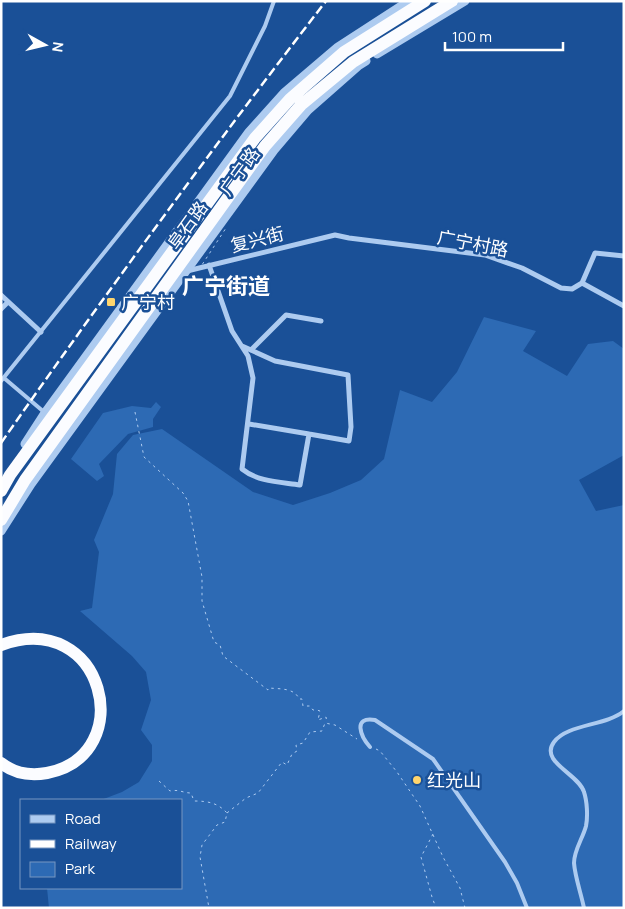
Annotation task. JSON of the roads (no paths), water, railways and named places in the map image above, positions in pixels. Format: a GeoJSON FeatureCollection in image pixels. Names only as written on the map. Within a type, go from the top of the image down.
{"type":"FeatureCollection","features":[{"type":"Feature","properties":{"kind":"highway","name":"阜石路"},"geometry":{"type":"LineString","coordinates":[[1,491],[16,466],[255,138],[290,99],[344,52],[424,1]]}},
{"type":"Feature","properties":{"kind":"highway","name":"阜石路"},"geometry":{"type":"LineString","coordinates":[[1,520],[25,480],[265,146],[301,105],[353,62],[452,1]]}},
{"type":"Feature","properties":{"kind":"highway"},"geometry":{"type":"LineString","coordinates":[[1,645],[16,640],[36,638],[57,643],[73,652],[90,670],[98,686],[101,715],[92,741],[78,758],[68,766],[52,772],[34,775],[19,773],[1,763]]}},
{"type":"Feature","properties":{"kind":"street","name":"广宁路"},"geometry":{"type":"LineString","coordinates":[[1,482],[45,413],[249,132],[284,93],[338,48],[409,1]]}},
{"type":"Feature","properties":{"kind":"street","name":"广宁路"},"geometry":{"type":"LineString","coordinates":[[1,531],[31,484],[274,150],[308,110],[358,66],[465,1]]}},
{"type":"Feature","properties":{"kind":"street","name":"复兴街"},"geometry":{"type":"LineString","coordinates":[[184,275],[209,265],[335,234]]}},
{"type":"Feature","properties":{"kind":"street","name":"广宁村路"},"geometry":{"type":"LineString","coordinates":[[335,234],[349,238],[484,256],[522,268],[561,288],[572,290],[582,284]]}},
{"type":"Feature","properties":{"kind":"street"},"geometry":{"type":"LineString","coordinates":[[624,256],[595,253],[582,284],[624,306]]}},
{"type":"Feature","properties":{"kind":"street"},"geometry":{"type":"LineString","coordinates":[[209,265],[232,331],[248,356],[254,378],[242,469],[249,475],[260,479],[300,485],[309,434]]}},
{"type":"Feature","properties":{"kind":"street"},"geometry":{"type":"LineString","coordinates":[[1,295],[41,332]]}},
{"type":"Feature","properties":{"kind":"street"},"geometry":{"type":"LineString","coordinates":[[1,309],[8,302]]}},
{"type":"Feature","properties":{"kind":"street"},"geometry":{"type":"LineString","coordinates":[[251,350],[286,315],[321,321]]}},
{"type":"Feature","properties":{"kind":"street"},"geometry":{"type":"LineString","coordinates":[[242,345],[275,361],[348,375],[351,427],[349,441],[248,424]]}},
{"type":"Feature","properties":{"kind":"lane"},"geometry":{"type":"LineString","coordinates":[[45,413],[3,380],[230,96],[265,26],[274,1]]}},
{"type":"Feature","properties":{"kind":"lane"},"geometry":{"type":"LineString","coordinates":[[584,908],[574,862],[577,848],[586,827],[587,812],[584,792],[578,780],[557,764],[551,756],[550,750],[554,741],[563,734],[609,719],[624,711]]}},
{"type":"Feature","properties":{"kind":"lane"},"geometry":{"type":"LineString","coordinates":[[370,747],[360,732],[360,726],[370,719],[433,759],[505,862],[517,883],[527,908]]}},
{"type":"Feature","properties":{"kind":"railway"},"geometry":{"type":"LineString","coordinates":[[1,443],[161,220],[326,1]]}},
{"type":"Feature","properties":{"kind":"place","name":"广宁村"},"geometry":{"type":"Point","coordinates":[111,302]}},
{"type":"Feature","properties":{"kind":"place","name":"红光山"},"geometry":{"type":"Point","coordinates":[417,780]}},
{"type":"Feature","properties":{"kind":"district","name":"广宁街道"},"geometry":{"type":"Point","coordinates":[226,286]}}]}
